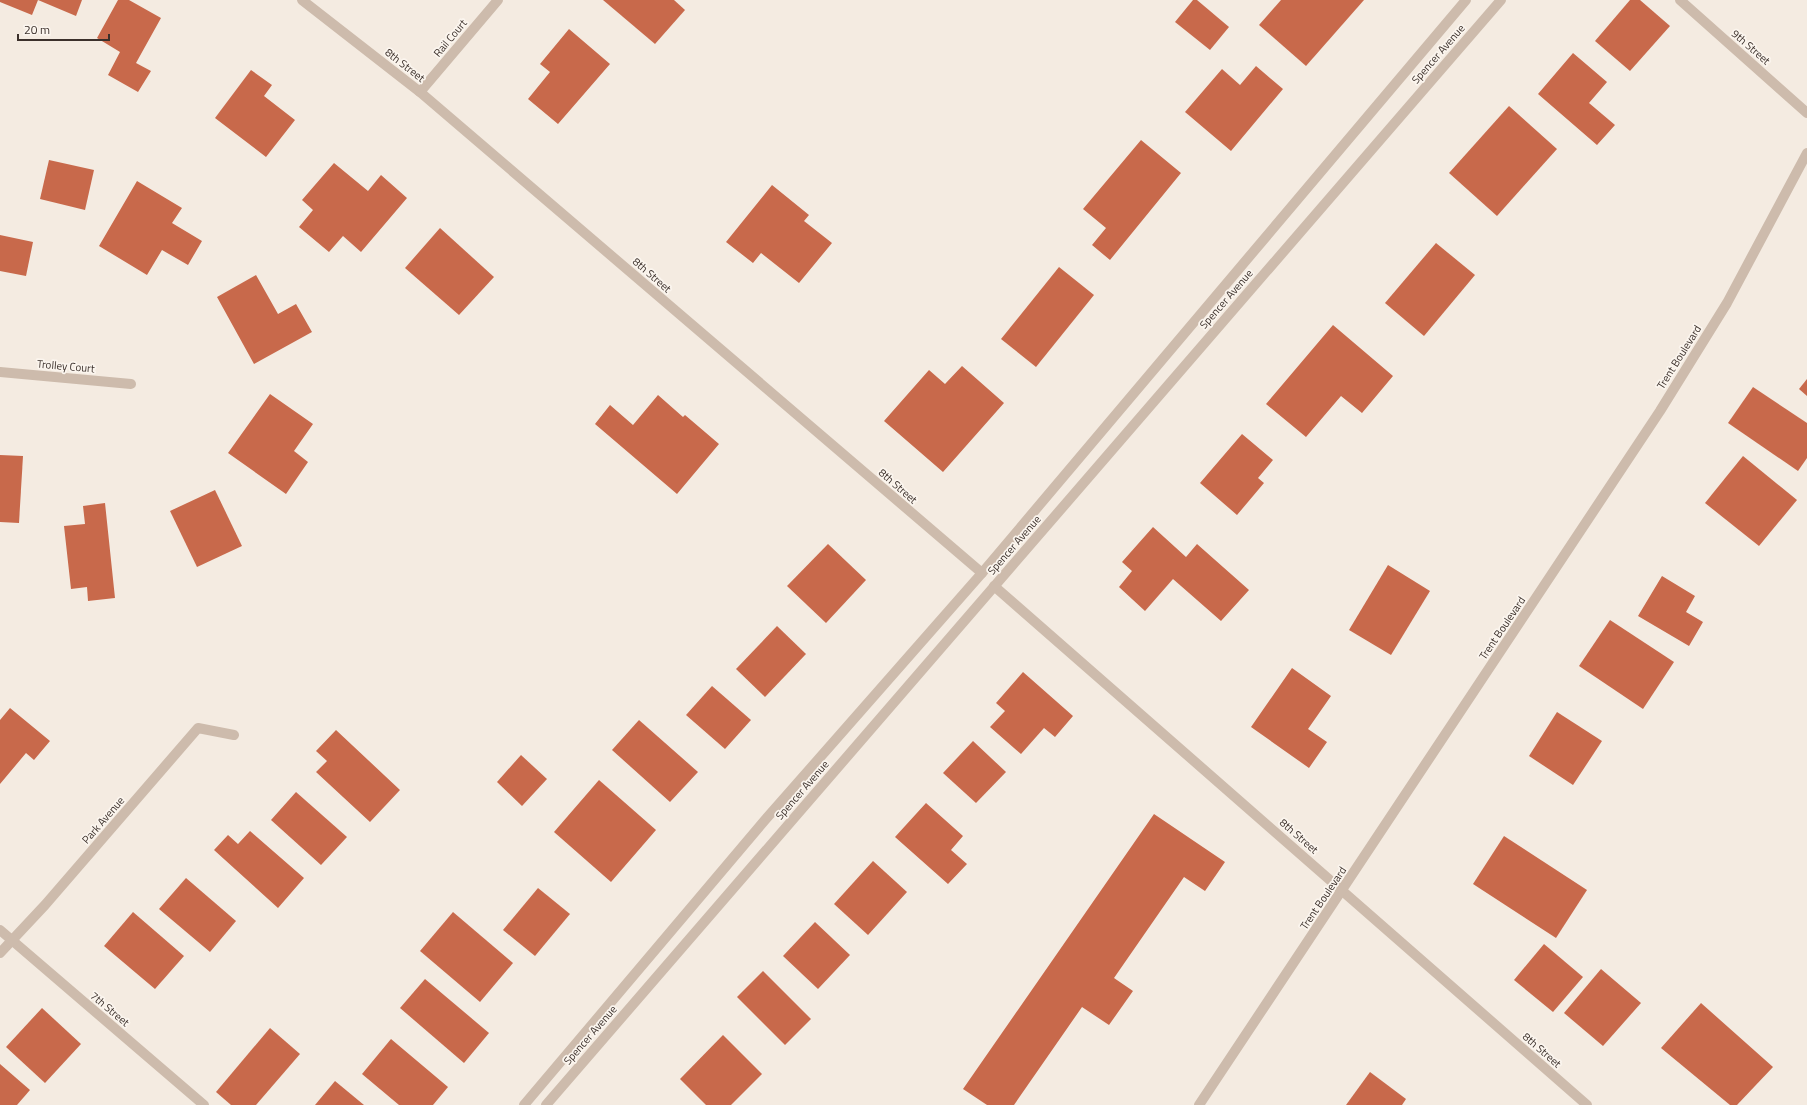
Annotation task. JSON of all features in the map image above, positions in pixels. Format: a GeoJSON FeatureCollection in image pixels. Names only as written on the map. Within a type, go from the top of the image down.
{"type":"FeatureCollection","features":[{"type":"Feature","properties":{"kind":"street","name":"8th Street"},"geometry":{"type":"LineString","coordinates":[[302,0],[420,92],[982,573]]}},
{"type":"Feature","properties":{"kind":"street","name":"Rail Court"},"geometry":{"type":"LineString","coordinates":[[420,92],[498,0]]}},
{"type":"Feature","properties":{"kind":"street","name":"Spencer Avenue"},"geometry":{"type":"LineString","coordinates":[[524,1105],[765,820],[982,573],[1466,0]]}},
{"type":"Feature","properties":{"kind":"street","name":"Spencer Avenue"},"geometry":{"type":"LineString","coordinates":[[546,1105],[1501,0]]}},
{"type":"Feature","properties":{"kind":"street","name":"9th Street"},"geometry":{"type":"LineString","coordinates":[[1680,0],[1807,113]]}},
{"type":"Feature","properties":{"kind":"street","name":"Trent Boulevard"},"geometry":{"type":"LineString","coordinates":[[1199,1105],[1660,411],[1727,303],[1807,153]]}},
{"type":"Feature","properties":{"kind":"street","name":"Trolley Court"},"geometry":{"type":"LineString","coordinates":[[0,372],[130,384]]}},
{"type":"Feature","properties":{"kind":"street","name":"8th Street"},"geometry":{"type":"LineString","coordinates":[[994,586],[1587,1105]]}},
{"type":"Feature","properties":{"kind":"street","name":"Park Avenue"},"geometry":{"type":"LineString","coordinates":[[0,953],[46,905],[198,728],[234,735]]}},
{"type":"Feature","properties":{"kind":"street","name":"7th Street"},"geometry":{"type":"LineString","coordinates":[[0,930],[204,1105]]}},
{"type":"Feature","properties":{"kind":"building"},"geometry":{"type":"Polygon","coordinates":[[[0,0],[38,0],[32,15],[0,2],[0,0]]]}},
{"type":"Feature","properties":{"kind":"building"},"geometry":{"type":"Polygon","coordinates":[[[38,0],[82,0],[76,16],[38,0]]]}},
{"type":"Feature","properties":{"kind":"building"},"geometry":{"type":"Polygon","coordinates":[[[118,0],[129,0],[161,18],[136,63],[151,71],[138,92],[108,75],[120,52],[97,38],[118,0]]]}},
{"type":"Feature","properties":{"kind":"building"},"geometry":{"type":"Polygon","coordinates":[[[603,0],[674,0],[685,10],[655,44],[603,0]]]}},
{"type":"Feature","properties":{"kind":"building"},"geometry":{"type":"Polygon","coordinates":[[[1193,0],[1197,0],[1229,27],[1210,50],[1175,22],[1193,0]]]}},
{"type":"Feature","properties":{"kind":"building"},"geometry":{"type":"Polygon","coordinates":[[[1281,0],[1364,0],[1306,66],[1259,25],[1281,0]]]}},
{"type":"Feature","properties":{"kind":"building"},"geometry":{"type":"Polygon","coordinates":[[[1630,0],[1640,0],[1670,26],[1630,71],[1595,41],[1630,0]]]}},
{"type":"Feature","properties":{"kind":"building"},"geometry":{"type":"Polygon","coordinates":[[[569,29],[610,64],[558,124],[528,99],[550,72],[540,64],[569,29]]]}},
{"type":"Feature","properties":{"kind":"building"},"geometry":{"type":"Polygon","coordinates":[[[1573,53],[1607,82],[1589,103],[1615,125],[1597,145],[1538,94],[1573,53]]]}},
{"type":"Feature","properties":{"kind":"building"},"geometry":{"type":"Polygon","coordinates":[[[1256,66],[1283,89],[1231,151],[1185,112],[1222,69],[1240,85],[1256,66]]]}},
{"type":"Feature","properties":{"kind":"building"},"geometry":{"type":"Polygon","coordinates":[[[251,70],[272,85],[264,96],[295,120],[266,157],[215,118],[251,70]]]}},
{"type":"Feature","properties":{"kind":"building"},"geometry":{"type":"Polygon","coordinates":[[[1509,106],[1557,149],[1497,216],[1449,173],[1509,106]]]}},
{"type":"Feature","properties":{"kind":"building"},"geometry":{"type":"Polygon","coordinates":[[[1141,140],[1181,173],[1110,260],[1092,245],[1106,228],[1083,209],[1141,140]]]}},
{"type":"Feature","properties":{"kind":"building"},"geometry":{"type":"Polygon","coordinates":[[[49,160],[94,170],[85,210],[40,199],[49,160]]]}},
{"type":"Feature","properties":{"kind":"building"},"geometry":{"type":"Polygon","coordinates":[[[334,163],[368,191],[381,175],[407,198],[361,252],[343,236],[329,252],[299,227],[313,210],[302,200],[334,163]]]}},
{"type":"Feature","properties":{"kind":"building"},"geometry":{"type":"Polygon","coordinates":[[[137,181],[182,208],[172,223],[202,241],[188,265],[162,250],[147,275],[99,246],[137,181]]]}},
{"type":"Feature","properties":{"kind":"building"},"geometry":{"type":"Polygon","coordinates":[[[772,185],[809,215],[804,221],[832,243],[799,283],[761,253],[753,263],[726,242],[772,185]]]}},
{"type":"Feature","properties":{"kind":"building"},"geometry":{"type":"Polygon","coordinates":[[[440,228],[494,277],[459,315],[405,268],[440,228]]]}},
{"type":"Feature","properties":{"kind":"building"},"geometry":{"type":"Polygon","coordinates":[[[0,235],[33,242],[26,276],[0,271],[0,235]]]}},
{"type":"Feature","properties":{"kind":"building"},"geometry":{"type":"Polygon","coordinates":[[[1436,243],[1475,275],[1424,336],[1385,303],[1436,243]]]}},
{"type":"Feature","properties":{"kind":"building"},"geometry":{"type":"Polygon","coordinates":[[[1059,267],[1094,295],[1036,367],[1001,339],[1059,267]]]}},
{"type":"Feature","properties":{"kind":"building"},"geometry":{"type":"Polygon","coordinates":[[[256,275],[278,314],[296,304],[312,332],[254,364],[217,297],[256,275]]]}},
{"type":"Feature","properties":{"kind":"building"},"geometry":{"type":"Polygon","coordinates":[[[1333,325],[1393,376],[1362,413],[1341,396],[1306,437],[1266,404],[1333,325]]]}},
{"type":"Feature","properties":{"kind":"building"},"geometry":{"type":"Polygon","coordinates":[[[962,366],[1004,403],[943,472],[884,421],[929,370],[945,384],[962,366]]]}},
{"type":"Feature","properties":{"kind":"building"},"geometry":{"type":"Polygon","coordinates":[[[1807,379],[1807,396],[1799,389],[1807,379]]]}},
{"type":"Feature","properties":{"kind":"building"},"geometry":{"type":"Polygon","coordinates":[[[1753,387],[1807,423],[1807,458],[1798,471],[1728,423],[1753,387]]]}},
{"type":"Feature","properties":{"kind":"building"},"geometry":{"type":"Polygon","coordinates":[[[270,394],[313,424],[294,451],[308,462],[286,494],[228,453],[270,394]]]}},
{"type":"Feature","properties":{"kind":"building"},"geometry":{"type":"Polygon","coordinates":[[[658,395],[683,417],[685,415],[719,444],[677,494],[595,424],[610,405],[633,425],[658,395]]]}},
{"type":"Feature","properties":{"kind":"building"},"geometry":{"type":"Polygon","coordinates":[[[1242,434],[1273,460],[1258,478],[1264,483],[1237,515],[1200,483],[1242,434]]]}},
{"type":"Feature","properties":{"kind":"building"},"geometry":{"type":"Polygon","coordinates":[[[0,455],[23,456],[19,523],[0,522],[0,455]]]}},
{"type":"Feature","properties":{"kind":"building"},"geometry":{"type":"Polygon","coordinates":[[[1743,456],[1797,500],[1759,546],[1705,503],[1743,456]]]}},
{"type":"Feature","properties":{"kind":"building"},"geometry":{"type":"Polygon","coordinates":[[[215,490],[242,546],[197,567],[170,511],[215,490]]]}},
{"type":"Feature","properties":{"kind":"building"},"geometry":{"type":"Polygon","coordinates":[[[105,503],[115,598],[88,601],[87,587],[71,589],[64,526],[85,524],[83,506],[105,503]]]}},
{"type":"Feature","properties":{"kind":"building"},"geometry":{"type":"Polygon","coordinates":[[[1153,527],[1186,557],[1197,544],[1249,590],[1221,621],[1173,579],[1145,611],[1119,587],[1132,571],[1122,562],[1153,527]]]}},
{"type":"Feature","properties":{"kind":"building"},"geometry":{"type":"Polygon","coordinates":[[[828,544],[866,580],[826,623],[787,586],[828,544]]]}},
{"type":"Feature","properties":{"kind":"building"},"geometry":{"type":"Polygon","coordinates":[[[1388,565],[1430,591],[1391,655],[1349,630],[1388,565]]]}},
{"type":"Feature","properties":{"kind":"building"},"geometry":{"type":"Polygon","coordinates":[[[1662,576],[1695,596],[1686,612],[1703,622],[1689,646],[1638,616],[1662,576]]]}},
{"type":"Feature","properties":{"kind":"building"},"geometry":{"type":"Polygon","coordinates":[[[1610,620],[1674,662],[1643,709],[1579,666],[1610,620]]]}},
{"type":"Feature","properties":{"kind":"building"},"geometry":{"type":"Polygon","coordinates":[[[777,626],[806,654],[765,697],[736,669],[777,626]]]}},
{"type":"Feature","properties":{"kind":"building"},"geometry":{"type":"Polygon","coordinates":[[[1292,668],[1331,696],[1308,729],[1327,742],[1309,768],[1251,727],[1292,668]]]}},
{"type":"Feature","properties":{"kind":"building"},"geometry":{"type":"Polygon","coordinates":[[[1023,672],[1073,716],[1055,737],[1044,728],[1021,754],[990,727],[1005,711],[996,703],[1023,672]]]}},
{"type":"Feature","properties":{"kind":"building"},"geometry":{"type":"Polygon","coordinates":[[[712,686],[751,720],[725,749],[686,715],[712,686]]]}},
{"type":"Feature","properties":{"kind":"building"},"geometry":{"type":"Polygon","coordinates":[[[10,708],[50,741],[34,760],[26,753],[0,784],[0,720],[10,708]]]}},
{"type":"Feature","properties":{"kind":"building"},"geometry":{"type":"Polygon","coordinates":[[[1557,712],[1602,741],[1573,785],[1529,756],[1557,712]]]}},
{"type":"Feature","properties":{"kind":"building"},"geometry":{"type":"Polygon","coordinates":[[[639,720],[698,772],[670,802],[612,750],[639,720]]]}},
{"type":"Feature","properties":{"kind":"building"},"geometry":{"type":"Polygon","coordinates":[[[336,730],[400,790],[370,822],[316,772],[327,761],[316,751],[336,730]]]}},
{"type":"Feature","properties":{"kind":"building"},"geometry":{"type":"Polygon","coordinates":[[[973,741],[1006,772],[976,803],[943,773],[973,741]]]}},
{"type":"Feature","properties":{"kind":"building"},"geometry":{"type":"Polygon","coordinates":[[[521,755],[547,779],[522,806],[497,782],[521,755]]]}},
{"type":"Feature","properties":{"kind":"building"},"geometry":{"type":"Polygon","coordinates":[[[599,780],[656,830],[611,882],[554,832],[599,780]]]}},
{"type":"Feature","properties":{"kind":"building"},"geometry":{"type":"Polygon","coordinates":[[[296,792],[347,837],[321,865],[271,820],[296,792]]]}},
{"type":"Feature","properties":{"kind":"building"},"geometry":{"type":"Polygon","coordinates":[[[926,803],[963,836],[951,850],[967,864],[948,884],[895,837],[926,803]]]}},
{"type":"Feature","properties":{"kind":"building"},"geometry":{"type":"Polygon","coordinates":[[[1154,814],[1225,862],[1205,891],[1184,877],[1114,978],[1133,991],[1109,1025],[1082,1007],[1014,1105],[987,1105],[963,1089],[1154,814]]]}},
{"type":"Feature","properties":{"kind":"building"},"geometry":{"type":"Polygon","coordinates":[[[250,831],[304,878],[278,908],[214,850],[228,835],[238,844],[250,831]]]}},
{"type":"Feature","properties":{"kind":"building"},"geometry":{"type":"Polygon","coordinates":[[[1504,836],[1587,890],[1556,938],[1473,884],[1504,836]]]}},
{"type":"Feature","properties":{"kind":"building"},"geometry":{"type":"Polygon","coordinates":[[[873,861],[907,892],[868,935],[834,904],[873,861]]]}},
{"type":"Feature","properties":{"kind":"building"},"geometry":{"type":"Polygon","coordinates":[[[186,878],[236,921],[210,952],[159,909],[186,878]]]}},
{"type":"Feature","properties":{"kind":"building"},"geometry":{"type":"Polygon","coordinates":[[[538,888],[570,914],[535,956],[503,930],[538,888]]]}},
{"type":"Feature","properties":{"kind":"building"},"geometry":{"type":"Polygon","coordinates":[[[133,912],[184,956],[155,989],[104,946],[133,912]]]}},
{"type":"Feature","properties":{"kind":"building"},"geometry":{"type":"Polygon","coordinates":[[[453,912],[513,963],[480,1002],[420,951],[453,912]]]}},
{"type":"Feature","properties":{"kind":"building"},"geometry":{"type":"Polygon","coordinates":[[[815,922],[850,955],[818,989],[783,956],[815,922]]]}},
{"type":"Feature","properties":{"kind":"building"},"geometry":{"type":"Polygon","coordinates":[[[1544,944],[1583,977],[1553,1012],[1514,980],[1544,944]]]}},
{"type":"Feature","properties":{"kind":"building"},"geometry":{"type":"Polygon","coordinates":[[[1601,969],[1641,1003],[1603,1046],[1564,1013],[1601,969]]]}},
{"type":"Feature","properties":{"kind":"building"},"geometry":{"type":"Polygon","coordinates":[[[763,971],[811,1019],[785,1045],[737,997],[763,971]]]}},
{"type":"Feature","properties":{"kind":"building"},"geometry":{"type":"Polygon","coordinates":[[[425,979],[489,1033],[464,1063],[400,1008],[425,979]]]}},
{"type":"Feature","properties":{"kind":"building"},"geometry":{"type":"Polygon","coordinates":[[[1701,1003],[1773,1067],[1737,1105],[1730,1105],[1661,1048],[1701,1003]]]}},
{"type":"Feature","properties":{"kind":"building"},"geometry":{"type":"Polygon","coordinates":[[[42,1008],[81,1044],[45,1083],[6,1047],[42,1008]]]}},
{"type":"Feature","properties":{"kind":"building"},"geometry":{"type":"Polygon","coordinates":[[[270,1028],[300,1054],[256,1105],[231,1105],[216,1092],[270,1028]]]}},
{"type":"Feature","properties":{"kind":"building"},"geometry":{"type":"Polygon","coordinates":[[[723,1035],[762,1074],[731,1105],[706,1105],[680,1079],[723,1035]]]}},
{"type":"Feature","properties":{"kind":"building"},"geometry":{"type":"Polygon","coordinates":[[[391,1039],[448,1087],[433,1105],[399,1105],[362,1074],[391,1039]]]}},
{"type":"Feature","properties":{"kind":"building"},"geometry":{"type":"Polygon","coordinates":[[[0,1064],[30,1090],[17,1105],[0,1105],[0,1064]]]}},
{"type":"Feature","properties":{"kind":"building"},"geometry":{"type":"Polygon","coordinates":[[[1370,1072],[1406,1099],[1402,1105],[1346,1105],[1370,1072]]]}},
{"type":"Feature","properties":{"kind":"building"},"geometry":{"type":"Polygon","coordinates":[[[335,1081],[364,1105],[315,1105],[335,1081]]]}}]}
